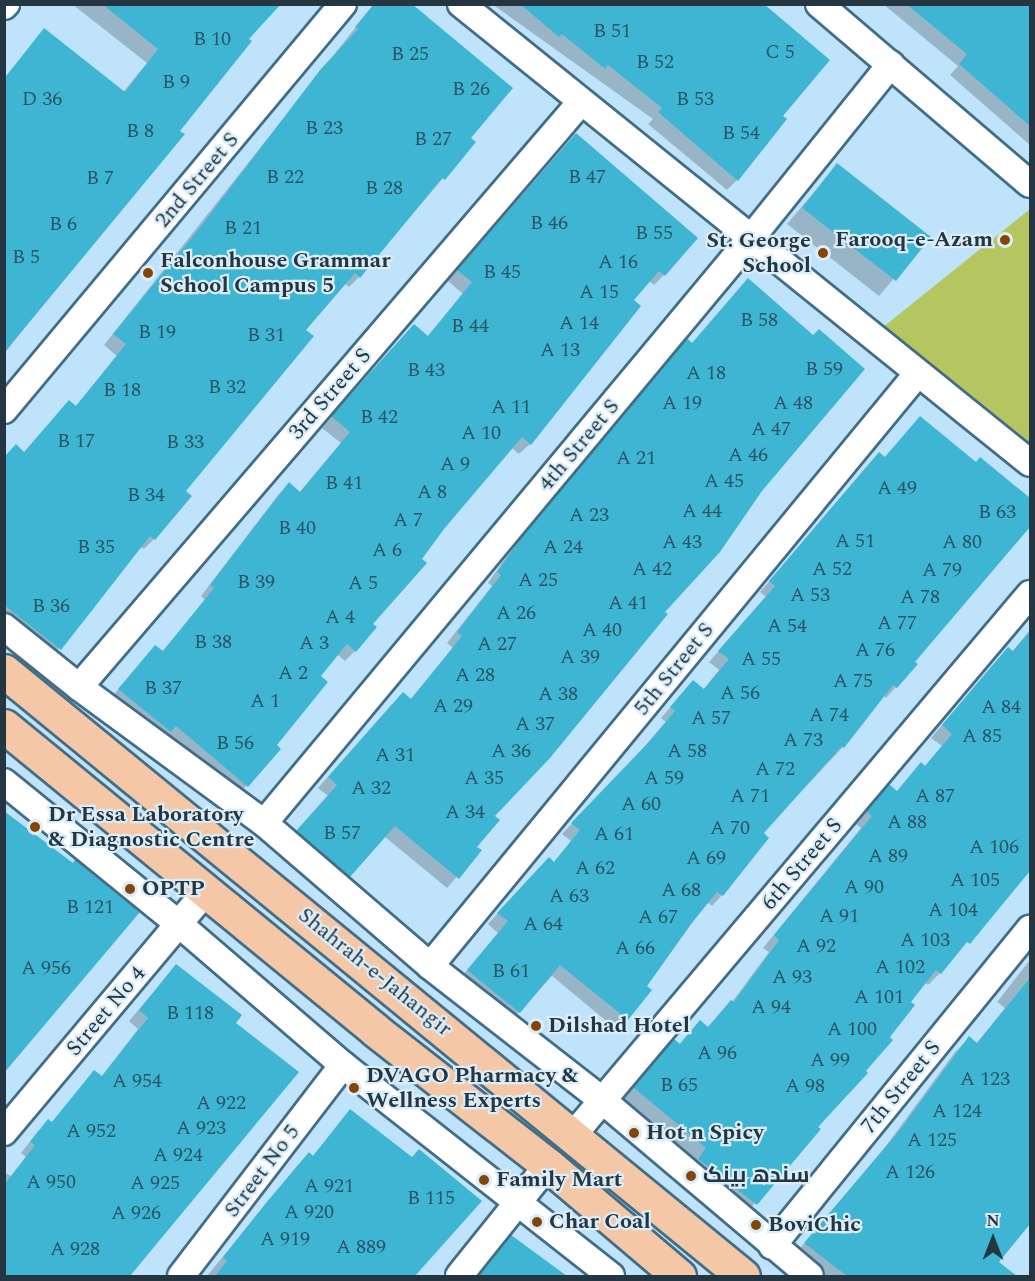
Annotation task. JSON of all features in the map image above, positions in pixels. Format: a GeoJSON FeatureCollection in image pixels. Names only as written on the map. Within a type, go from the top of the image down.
{"type":"FeatureCollection","features":[{"type":"Feature","properties":{"kind":"main road","name":"Shahrah-e-Jahangir"},"geometry":{"type":"LineString","coordinates":[[4,671],[574,1134],[743,1276]]}},
{"type":"Feature","properties":{"kind":"main road","name":"Shahrah-e-Jahangir"},"geometry":{"type":"LineString","coordinates":[[4,726],[207,890],[375,1030],[548,1165],[679,1276]]}},
{"type":"Feature","properties":{"kind":"street","name":"2nd Street S"},"geometry":{"type":"LineString","coordinates":[[4,410],[343,4]]}},
{"type":"Feature","properties":{"kind":"street"},"geometry":{"type":"LineString","coordinates":[[461,4],[1030,463]]}},
{"type":"Feature","properties":{"kind":"street"},"geometry":{"type":"LineString","coordinates":[[819,4],[1030,184]]}},
{"type":"Feature","properties":{"kind":"street","name":"4th Street S"},"geometry":{"type":"LineString","coordinates":[[264,823],[751,238],[891,64]]}},
{"type":"Feature","properties":{"kind":"street","name":"3rd Street S"},"geometry":{"type":"LineString","coordinates":[[79,687],[581,102]]}},
{"type":"Feature","properties":{"kind":"street","name":"5th Street S"},"geometry":{"type":"LineString","coordinates":[[430,966],[918,373]]}},
{"type":"Feature","properties":{"kind":"street","name":"6th Street S"},"geometry":{"type":"LineString","coordinates":[[574,1134],[1030,594]]}},
{"type":"Feature","properties":{"kind":"street"},"geometry":{"type":"LineString","coordinates":[[4,627],[79,687],[264,823],[430,966],[603,1100],[810,1276]]}},
{"type":"Feature","properties":{"kind":"street"},"geometry":{"type":"LineString","coordinates":[[4,782],[179,924],[343,1065],[611,1276]]}},
{"type":"Feature","properties":{"kind":"street","name":"Street No 4"},"geometry":{"type":"LineString","coordinates":[[4,1132],[207,890]]}},
{"type":"Feature","properties":{"kind":"street","name":"7th Street S"},"geometry":{"type":"LineString","coordinates":[[772,1246],[1030,927]]}},
{"type":"Feature","properties":{"kind":"street","name":"Street No 5"},"geometry":{"type":"LineString","coordinates":[[181,1276],[343,1065]]}},
{"type":"Feature","properties":{"kind":"street"},"geometry":{"type":"LineString","coordinates":[[459,1276],[548,1165]]}},
{"type":"Feature","properties":{"kind":"green space"},"geometry":{"type":"Polygon","coordinates":[[[1030,209],[1030,463],[872,336],[1030,209]]]}},
{"type":"Feature","properties":{"kind":"building"},"geometry":{"type":"Polygon","coordinates":[[[102,4],[281,4],[249,39],[252,41],[180,131],[185,134],[4,353],[4,79],[44,28],[125,92],[158,49],[102,4]]]}},
{"type":"Feature","properties":{"kind":"building"},"geometry":{"type":"Polygon","coordinates":[[[374,4],[412,4],[513,88],[471,138],[476,142],[445,180],[442,178],[360,278],[355,273],[306,330],[314,336],[186,491],[192,496],[155,540],[150,536],[61,650],[4,605],[4,457],[16,444],[24,452],[69,400],[76,406],[126,344],[113,334],[202,225],[320,70],[358,29],[355,27],[374,4]]]}},
{"type":"Feature","properties":{"kind":"building"},"geometry":{"type":"Polygon","coordinates":[[[520,4],[764,4],[830,60],[783,116],[787,119],[738,181],[658,112],[662,108],[608,65],[605,69],[562,34],[559,37],[520,4]]]}},
{"type":"Feature","properties":{"kind":"building"},"geometry":{"type":"Polygon","coordinates":[[[906,4],[1030,4],[1030,126],[959,64],[967,54],[906,4]]]}},
{"type":"Feature","properties":{"kind":"building"},"geometry":{"type":"Polygon","coordinates":[[[576,133],[698,238],[665,276],[659,271],[634,300],[641,306],[531,445],[522,437],[444,529],[422,559],[427,563],[373,624],[377,627],[356,652],[347,644],[321,676],[328,682],[277,745],[281,749],[248,787],[176,726],[171,732],[118,689],[155,645],[163,651],[214,588],[210,585],[289,482],[300,492],[350,432],[331,416],[414,324],[428,336],[472,282],[457,270],[576,133]]]}},
{"type":"Feature","properties":{"kind":"building"},"geometry":{"type":"Polygon","coordinates":[[[837,163],[931,237],[896,281],[802,208],[837,163]]]}},
{"type":"Feature","properties":{"kind":"building"},"geometry":{"type":"Polygon","coordinates":[[[748,278],[813,335],[819,329],[865,369],[762,491],[720,552],[665,612],[668,614],[550,758],[495,816],[500,820],[477,847],[482,850],[459,879],[395,826],[350,877],[296,831],[337,785],[328,777],[403,692],[411,699],[462,636],[457,632],[501,575],[497,572],[521,538],[687,338],[692,343],[748,278]]]}},
{"type":"Feature","properties":{"kind":"building"},"geometry":{"type":"Polygon","coordinates":[[[920,416],[976,462],[980,457],[1030,498],[1030,527],[915,662],[918,664],[897,688],[893,685],[844,748],[842,746],[764,833],[769,838],[723,896],[717,892],[691,924],[647,986],[652,990],[628,1020],[560,965],[520,1013],[467,970],[508,921],[497,913],[549,857],[554,862],[580,830],[571,823],[646,745],[675,711],[670,707],[693,680],[704,689],[729,659],[718,651],[775,586],[769,581],[879,452],[885,457],[920,416]]]}},
{"type":"Feature","properties":{"kind":"building"},"geometry":{"type":"Polygon","coordinates":[[[1030,631],[1030,871],[970,944],[967,942],[941,974],[936,970],[911,1002],[915,1005],[890,1037],[893,1040],[866,1071],[868,1073],[818,1127],[821,1129],[757,1205],[698,1159],[706,1148],[633,1087],[674,1039],[680,1044],[700,1020],[708,1027],[731,1000],[734,1002],[779,940],[774,935],[872,816],[866,811],[889,784],[897,791],[921,762],[925,766],[952,734],[942,725],[1008,647],[1013,651],[1030,631]]]}},
{"type":"Feature","properties":{"kind":"building"},"geometry":{"type":"Polygon","coordinates":[[[4,811],[73,863],[75,859],[140,912],[4,1073],[4,811]]]}},
{"type":"Feature","properties":{"kind":"building"},"geometry":{"type":"Polygon","coordinates":[[[176,964],[242,1015],[236,1023],[299,1072],[130,1276],[4,1276],[4,1185],[35,1145],[30,1142],[48,1119],[52,1122],[94,1070],[102,1076],[148,1018],[139,1010],[176,964]]]}},
{"type":"Feature","properties":{"kind":"building"},"geometry":{"type":"Polygon","coordinates":[[[1030,978],[1030,1224],[999,1262],[1017,1276],[847,1276],[804,1243],[899,1131],[969,1036],[977,1043],[1030,978]]]}},
{"type":"Feature","properties":{"kind":"building"},"geometry":{"type":"Polygon","coordinates":[[[350,1109],[412,1157],[419,1149],[482,1201],[415,1276],[215,1276],[227,1261],[223,1257],[266,1203],[309,1152],[313,1156],[350,1109]]]}},
{"type":"Feature","properties":{"kind":"building"},"geometry":{"type":"Polygon","coordinates":[[[511,1235],[567,1276],[478,1276],[511,1235]]]}},
{"type":"Feature","properties":{"kind":"place","name":"Farooq-e-Azam"},"geometry":{"type":"Point","coordinates":[1005,240]}},
{"type":"Feature","properties":{"kind":"place","name":"St. George School"},"geometry":{"type":"Point","coordinates":[823,253]}},
{"type":"Feature","properties":{"kind":"place","name":"Falconhouse Grammar School Campus 5"},"geometry":{"type":"Point","coordinates":[148,273]}},
{"type":"Feature","properties":{"kind":"place","name":"Dr Essa Laboratory & Diagnostic Centre"},"geometry":{"type":"Point","coordinates":[35,827]}},
{"type":"Feature","properties":{"kind":"place","name":"OPTP"},"geometry":{"type":"Point","coordinates":[130,889]}},
{"type":"Feature","properties":{"kind":"place","name":"Dilshad Hotel"},"geometry":{"type":"Point","coordinates":[536,1026]}},
{"type":"Feature","properties":{"kind":"place","name":"DVAGO Pharmacy & Wellness Experts"},"geometry":{"type":"Point","coordinates":[354,1088]}},
{"type":"Feature","properties":{"kind":"place","name":"Hot n Spicy"},"geometry":{"type":"Point","coordinates":[634,1133]}},
{"type":"Feature","properties":{"kind":"place","name":"سندھ بینک"},"geometry":{"type":"Point","coordinates":[691,1176]}},
{"type":"Feature","properties":{"kind":"place","name":"Family Mart"},"geometry":{"type":"Point","coordinates":[484,1180]}},
{"type":"Feature","properties":{"kind":"place","name":"Char Coal"},"geometry":{"type":"Point","coordinates":[537,1222]}},
{"type":"Feature","properties":{"kind":"place","name":"BoviChic"},"geometry":{"type":"Point","coordinates":[756,1225]}}]}
